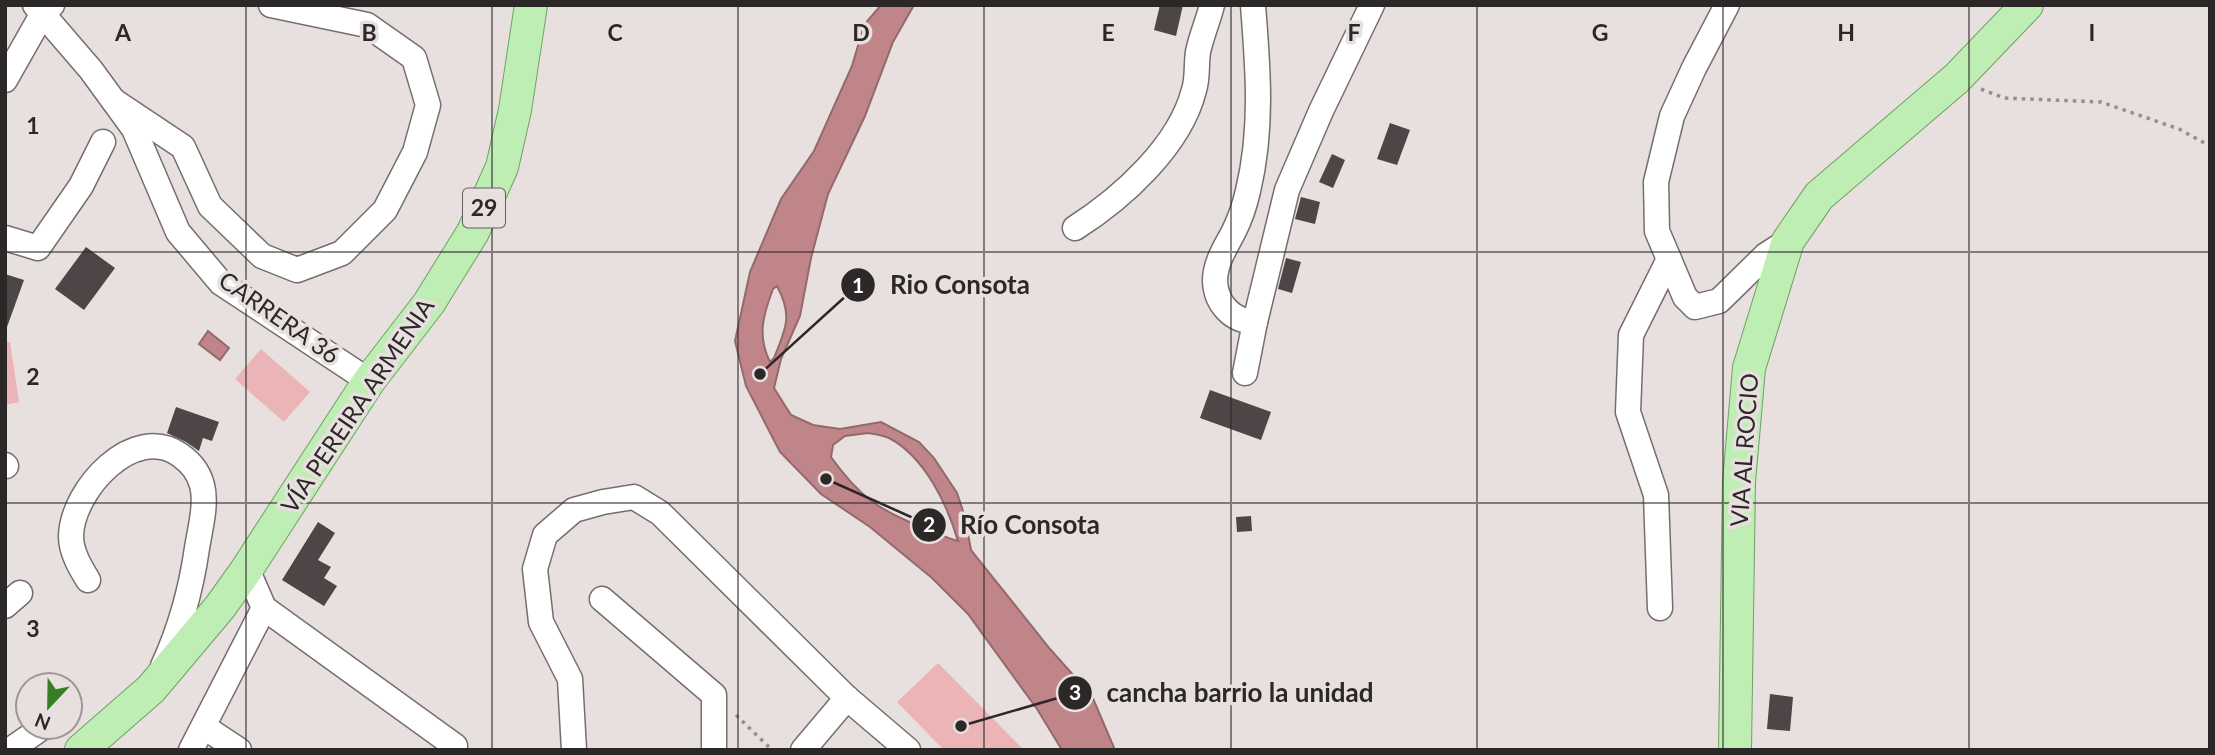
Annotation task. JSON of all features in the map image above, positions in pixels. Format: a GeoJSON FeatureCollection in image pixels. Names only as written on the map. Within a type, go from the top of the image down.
{"type":"FeatureCollection","features":[{"type":"Feature","properties":{"kind":"main road","name":"VÍA PEREIRA ARMENIA"},"geometry":{"type":"LineString","coordinates":[[81,750],[151,689],[187,648],[247,569],[369,381],[429,303],[473,232],[502,167],[515,110],[531,5]]}},
{"type":"Feature","properties":{"kind":"main road","name":"VIA AL ROCIO"},"geometry":{"type":"LineString","coordinates":[[1735,750],[1739,482],[1749,368],[1787,241],[1819,196],[1957,78],[2027,5]]}},
{"type":"Feature","properties":{"kind":"street"},"geometry":{"type":"LineString","coordinates":[[114,101],[183,147],[209,206],[262,256],[298,270],[342,253],[385,210],[415,152],[428,105],[414,58],[367,25],[271,5]]}},
{"type":"Feature","properties":{"kind":"street"},"geometry":{"type":"LineString","coordinates":[[1076,228],[1105,209],[1161,152],[1188,110],[1195,88],[1198,51],[1212,5]]}},
{"type":"Feature","properties":{"kind":"street"},"geometry":{"type":"LineString","coordinates":[[1253,5],[1259,88],[1257,149],[1248,194],[1235,229],[1219,258],[1215,281],[1221,304],[1233,317],[1255,322]]}},
{"type":"Feature","properties":{"kind":"street"},"geometry":{"type":"LineString","coordinates":[[1245,373],[1287,190],[1372,5]]}},
{"type":"Feature","properties":{"kind":"street"},"geometry":{"type":"LineString","coordinates":[[1727,5],[1672,116],[1656,182],[1657,231],[1685,297],[1695,307],[1719,301],[1766,255],[1787,241]]}},
{"type":"Feature","properties":{"kind":"street"},"geometry":{"type":"LineString","coordinates":[[5,80],[43,8]]}},
{"type":"Feature","properties":{"kind":"street","name":"CARRERA 36"},"geometry":{"type":"LineString","coordinates":[[43,8],[134,128],[178,232],[221,284],[369,381]]}},
{"type":"Feature","properties":{"kind":"street"},"geometry":{"type":"LineString","coordinates":[[5,238],[38,248],[81,186],[103,142]]}},
{"type":"Feature","properties":{"kind":"street"},"geometry":{"type":"LineString","coordinates":[[1660,608],[1656,495],[1628,412],[1631,335],[1669,259]]}},
{"type":"Feature","properties":{"kind":"street"},"geometry":{"type":"LineString","coordinates":[[88,580],[76,559],[71,536],[85,493],[101,471],[118,458],[139,448],[157,446],[173,450],[187,460],[197,471],[203,488],[191,588],[181,621],[151,689]]}},
{"type":"Feature","properties":{"kind":"street"},"geometry":{"type":"LineString","coordinates":[[574,750],[570,679],[541,622],[535,569],[545,535],[574,510],[634,497],[660,513],[847,698],[884,740],[908,750]]}},
{"type":"Feature","properties":{"kind":"street"},"geometry":{"type":"LineString","coordinates":[[247,569],[264,608],[455,746]]}},
{"type":"Feature","properties":{"kind":"street"},"geometry":{"type":"LineString","coordinates":[[602,599],[714,695],[714,750]]}},
{"type":"Feature","properties":{"kind":"street"},"geometry":{"type":"LineString","coordinates":[[191,750],[264,608]]}},
{"type":"Feature","properties":{"kind":"street"},"geometry":{"type":"LineString","coordinates":[[803,750],[847,698]]}},
{"type":"Feature","properties":{"kind":"street"},"geometry":{"type":"LineString","coordinates":[[204,727],[239,750]]}},
{"type":"Feature","properties":{"kind":"path"},"geometry":{"type":"LineString","coordinates":[[1957,78],[2004,98],[2101,102],[2179,129],[2210,146]]}},
{"type":"Feature","properties":{"kind":"path"},"geometry":{"type":"LineString","coordinates":[[714,695],[772,750]]}},
{"type":"Feature","properties":{"kind":"shaded area"},"geometry":{"type":"Polygon","coordinates":[[[881,5],[914,5],[893,42],[865,116],[828,194],[811,258],[800,316],[781,359],[774,388],[791,415],[813,425],[840,429],[881,422],[919,442],[934,458],[957,493],[971,550],[1050,649],[1092,696],[1115,750],[1062,750],[1037,709],[968,614],[932,578],[870,527],[821,494],[780,452],[746,386],[735,341],[750,272],[781,199],[814,151],[852,66],[864,25],[881,5]],[[777,286],[769,299],[763,326],[764,343],[770,362],[778,348],[786,322],[785,306],[777,286]],[[868,433],[845,436],[833,445],[831,457],[841,471],[860,492],[881,508],[958,541],[941,497],[924,469],[902,446],[882,435],[868,433]]]}},
{"type":"Feature","properties":{"kind":"shaded area"},"geometry":{"type":"Polygon","coordinates":[[[208,331],[229,348],[220,360],[199,344],[208,331]]]}},
{"type":"Feature","properties":{"kind":"shaded area"},"geometry":{"type":"Polygon","coordinates":[[[5,342],[10,342],[19,402],[5,405],[5,342]]]}},
{"type":"Feature","properties":{"kind":"shaded area"},"geometry":{"type":"Polygon","coordinates":[[[261,349],[310,392],[284,422],[235,379],[261,349]]]}},
{"type":"Feature","properties":{"kind":"shaded area"},"geometry":{"type":"Polygon","coordinates":[[[938,663],[1024,750],[944,750],[897,702],[938,663]]]}},
{"type":"Feature","properties":{"kind":"building"},"geometry":{"type":"Polygon","coordinates":[[[1160,5],[1183,5],[1176,36],[1154,30],[1160,5]]]}},
{"type":"Feature","properties":{"kind":"building"},"geometry":{"type":"Polygon","coordinates":[[[1390,123],[1410,130],[1397,165],[1377,159],[1390,123]]]}},
{"type":"Feature","properties":{"kind":"building"},"geometry":{"type":"Polygon","coordinates":[[[1332,154],[1345,160],[1333,188],[1319,182],[1332,154]]]}},
{"type":"Feature","properties":{"kind":"building"},"geometry":{"type":"Polygon","coordinates":[[[1301,197],[1320,202],[1315,224],[1295,219],[1301,197]]]}},
{"type":"Feature","properties":{"kind":"building"},"geometry":{"type":"Polygon","coordinates":[[[86,247],[115,268],[84,310],[55,289],[86,247]]]}},
{"type":"Feature","properties":{"kind":"building"},"geometry":{"type":"Polygon","coordinates":[[[1286,258],[1301,262],[1292,293],[1278,289],[1286,258]]]}},
{"type":"Feature","properties":{"kind":"building"},"geometry":{"type":"Polygon","coordinates":[[[5,274],[24,280],[7,327],[5,327],[5,274]]]}},
{"type":"Feature","properties":{"kind":"building"},"geometry":{"type":"Polygon","coordinates":[[[1210,390],[1271,412],[1261,440],[1200,418],[1210,390]]]}},
{"type":"Feature","properties":{"kind":"building"},"geometry":{"type":"Polygon","coordinates":[[[176,407],[219,422],[212,441],[203,438],[199,451],[167,433],[176,407]]]}},
{"type":"Feature","properties":{"kind":"building"},"geometry":{"type":"Polygon","coordinates":[[[1251,516],[1252,531],[1237,532],[1236,517],[1251,516]]]}},
{"type":"Feature","properties":{"kind":"building"},"geometry":{"type":"Polygon","coordinates":[[[318,522],[335,533],[318,560],[331,567],[324,578],[337,586],[324,606],[282,580],[318,522]]]}},
{"type":"Feature","properties":{"kind":"building"},"geometry":{"type":"Polygon","coordinates":[[[1770,694],[1793,697],[1790,731],[1767,729],[1770,694]]]}},
{"type":"Feature","properties":{"kind":"place","name":"Rio Consota"},"geometry":{"type":"Point","coordinates":[760,374]}},
{"type":"Feature","properties":{"kind":"place","name":"Río Consota"},"geometry":{"type":"Point","coordinates":[826,479]}},
{"type":"Feature","properties":{"kind":"place","name":"cancha barrio la unidad"},"geometry":{"type":"Point","coordinates":[961,726]}}]}
